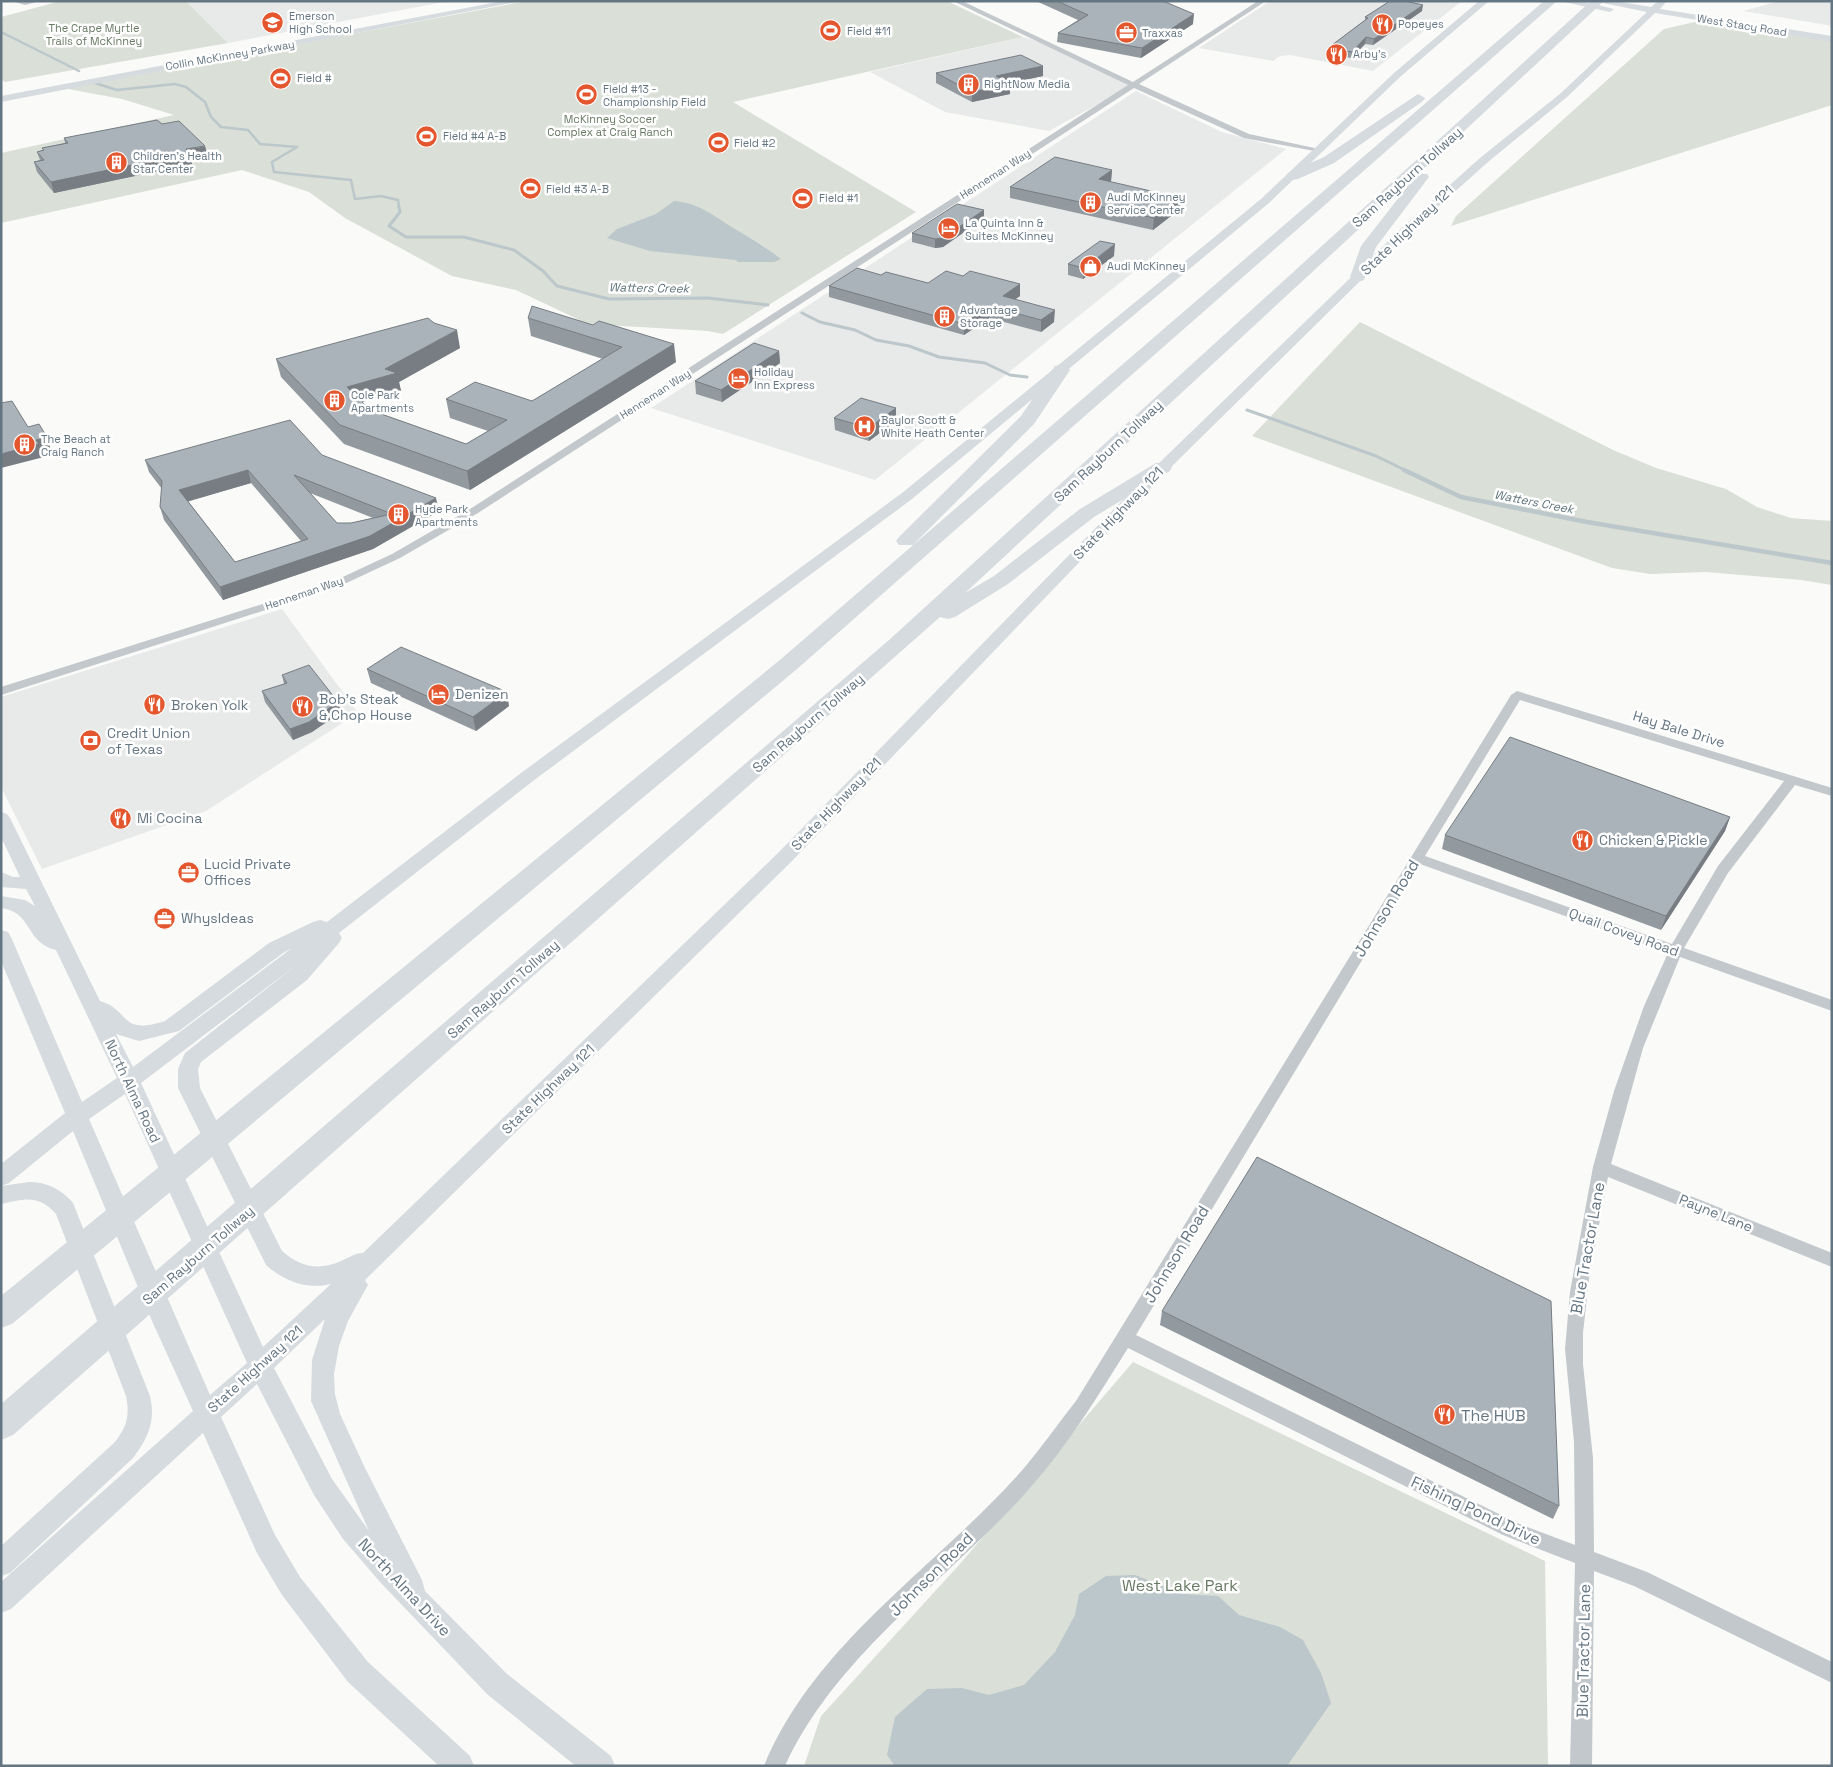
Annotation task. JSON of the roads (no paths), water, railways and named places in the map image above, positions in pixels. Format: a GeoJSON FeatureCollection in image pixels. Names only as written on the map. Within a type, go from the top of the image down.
{"type":"FeatureCollection","features":[{"type":"Feature","properties":{"kind":"highway","name":"Sam Rayburn Tollway"},"geometry":{"type":"LineString","coordinates":[[1,1425],[897,645],[1593,6],[1605,1]]}},
{"type":"Feature","properties":{"kind":"highway"},"geometry":{"type":"LineString","coordinates":[[10,1308],[789,664],[1549,3]]}},
{"type":"Feature","properties":{"kind":"highway"},"geometry":{"type":"LineString","coordinates":[[1293,176],[1329,160],[1426,92],[1485,59]]}},
{"type":"Feature","properties":{"kind":"highway"},"geometry":{"type":"LineString","coordinates":[[1358,277],[1370,246],[1420,180],[1427,158]]}},
{"type":"Feature","properties":{"kind":"highway"},"geometry":{"type":"LineString","coordinates":[[789,664],[856,590],[1028,420],[1061,370]]}},
{"type":"Feature","properties":{"kind":"highway"},"geometry":{"type":"LineString","coordinates":[[897,645],[1001,580],[1087,513],[1163,467]]}},
{"type":"Feature","properties":{"kind":"main road","name":"Collin McKinney Parkway"},"geometry":{"type":"LineString","coordinates":[[1,99],[164,63],[474,1]]}},
{"type":"Feature","properties":{"kind":"main road","name":"Collin McKinney Parkway"},"geometry":{"type":"LineString","coordinates":[[1,90],[518,1]]}},
{"type":"Feature","properties":{"kind":"main road"},"geometry":{"type":"LineString","coordinates":[[1,1177],[78,1115],[130,1081],[356,911],[527,777],[907,496],[1293,176],[1397,75],[1485,1]]}},
{"type":"Feature","properties":{"kind":"main road"},"geometry":{"type":"LineString","coordinates":[[1564,1],[1620,10],[1641,21]]}},
{"type":"Feature","properties":{"kind":"main road"},"geometry":{"type":"LineString","coordinates":[[1638,1],[1658,5]]}},
{"type":"Feature","properties":{"kind":"main road"},"geometry":{"type":"LineString","coordinates":[[1593,6],[1658,5]]}},
{"type":"Feature","properties":{"kind":"main road","name":"State Highway 121"},"geometry":{"type":"LineString","coordinates":[[1,1600],[260,1366],[384,1248],[785,857],[1163,467],[1446,192],[1564,94],[1658,5]]}},
{"type":"Feature","properties":{"kind":"main road","name":"West Stacy Road"},"geometry":{"type":"LineString","coordinates":[[1658,5],[1832,31]]}},
{"type":"Feature","properties":{"kind":"main road","name":"West Stacy Road"},"geometry":{"type":"LineString","coordinates":[[1658,5],[1804,34],[1832,37]]}},
{"type":"Feature","properties":{"kind":"main road","name":"North Alma Road"},"geometry":{"type":"LineString","coordinates":[[1,818],[130,1081],[260,1366]]}},
{"type":"Feature","properties":{"kind":"main road"},"geometry":{"type":"LineString","coordinates":[[1,878],[9,883],[34,883]]}},
{"type":"Feature","properties":{"kind":"main road"},"geometry":{"type":"LineString","coordinates":[[1,902],[23,907],[44,938],[52,944],[64,945]]}},
{"type":"Feature","properties":{"kind":"main road"},"geometry":{"type":"LineString","coordinates":[[90,1000],[123,1030],[136,1034],[153,1033],[172,1026],[276,948],[356,911]]}},
{"type":"Feature","properties":{"kind":"main road"},"geometry":{"type":"LineString","coordinates":[[356,911],[300,975],[192,1058],[187,1078],[189,1088],[248,1207],[274,1258],[281,1266],[301,1276],[327,1276],[345,1271],[384,1248]]}},
{"type":"Feature","properties":{"kind":"main road"},"geometry":{"type":"LineString","coordinates":[[1,937],[164,1321],[266,1544],[291,1586],[358,1672],[460,1766]]}},
{"type":"Feature","properties":{"kind":"main road"},"geometry":{"type":"LineString","coordinates":[[1,1195],[30,1189],[55,1197],[65,1209],[138,1396],[142,1414],[137,1433],[124,1450],[1,1564]]}},
{"type":"Feature","properties":{"kind":"main road"},"geometry":{"type":"LineString","coordinates":[[384,1248],[336,1316],[326,1350],[322,1390],[327,1412],[352,1469],[421,1606]]}},
{"type":"Feature","properties":{"kind":"main road","name":"North Alma Drive"},"geometry":{"type":"LineString","coordinates":[[260,1366],[324,1487],[349,1526],[389,1573],[497,1684],[577,1749],[601,1766]]}},
{"type":"Feature","properties":{"kind":"street"},"geometry":{"type":"LineString","coordinates":[[15,1],[25,4],[38,1]]}},
{"type":"Feature","properties":{"kind":"street"},"geometry":{"type":"LineString","coordinates":[[956,1],[1131,86],[1223,127],[1247,136],[1320,150]]}},
{"type":"Feature","properties":{"kind":"street","name":"Henneman Way"},"geometry":{"type":"LineString","coordinates":[[1,691],[336,584],[396,556],[474,511],[1263,1]]}},
{"type":"Feature","properties":{"kind":"street","name":"Hay Bale Drive"},"geometry":{"type":"LineString","coordinates":[[1517,695],[1832,792]]}},
{"type":"Feature","properties":{"kind":"street","name":"Johnson Road"},"geometry":{"type":"LineString","coordinates":[[774,1766],[798,1719],[820,1687],[844,1660],[1024,1482],[1071,1422],[1125,1338],[1517,695]]}},
{"type":"Feature","properties":{"kind":"street","name":"Blue Tractor Lane"},"geometry":{"type":"LineString","coordinates":[[1580,1766],[1584,1455],[1573,1372],[1573,1335],[1580,1283],[1601,1167],[1609,1130],[1634,1046],[1676,950],[1696,913],[1729,860],[1792,780]]}},
{"type":"Feature","properties":{"kind":"street","name":"Quail Covey Road"},"geometry":{"type":"LineString","coordinates":[[1416,858],[1832,1006]]}},
{"type":"Feature","properties":{"kind":"street","name":"Payne Lane"},"geometry":{"type":"LineString","coordinates":[[1601,1167],[1832,1260]]}},
{"type":"Feature","properties":{"kind":"street","name":"Fishing Pond Drive"},"geometry":{"type":"LineString","coordinates":[[1125,1338],[1510,1529],[1640,1579],[1832,1673]]}},
{"type":"Feature","properties":{"kind":"waterway","name":"Watters Creek"},"geometry":{"type":"LineString","coordinates":[[1,32],[79,71]]}},
{"type":"Feature","properties":{"kind":"waterway","name":"Watters Creek"},"geometry":{"type":"LineString","coordinates":[[95,83],[117,90],[175,84],[186,87],[205,102],[211,117],[221,127],[248,130],[260,144],[297,147],[272,162],[274,172],[351,180],[355,199],[381,196],[398,200],[399,208]]}},
{"type":"Feature","properties":{"kind":"waterway","name":"Watters Creek"},"geometry":{"type":"LineString","coordinates":[[399,207],[400,212],[389,226],[406,237],[464,237],[514,250],[543,271],[557,286],[609,299],[708,298],[768,305]]}},
{"type":"Feature","properties":{"kind":"waterway","name":"Watters Creek"},"geometry":{"type":"LineString","coordinates":[[802,313],[820,322],[855,330],[876,340],[909,346],[939,357],[985,363],[1010,375],[1027,377]]}},
{"type":"Feature","properties":{"kind":"waterway","name":"Watters Creek"},"geometry":{"type":"LineString","coordinates":[[1247,410],[1376,456],[1407,471]]}},
{"type":"Feature","properties":{"kind":"waterway","name":"Watters Creek"},"geometry":{"type":"LineString","coordinates":[[1404,470],[1461,497],[1587,522],[1832,563]]}},
{"type":"Feature","properties":{"kind":"place","name":"Emerson High School"},"geometry":{"type":"Point","coordinates":[273,22]}},
{"type":"Feature","properties":{"kind":"place","name":"Popeyes"},"geometry":{"type":"Point","coordinates":[1382,24]}},
{"type":"Feature","properties":{"kind":"place","name":"Field #11"},"geometry":{"type":"Point","coordinates":[831,31]}},
{"type":"Feature","properties":{"kind":"place","name":"Traxxas"},"geometry":{"type":"Point","coordinates":[1126,33]}},
{"type":"Feature","properties":{"kind":"place","name":"Arby's"},"geometry":{"type":"Point","coordinates":[1337,54]}},
{"type":"Feature","properties":{"kind":"place","name":"Field #"},"geometry":{"type":"Point","coordinates":[281,78]}},
{"type":"Feature","properties":{"kind":"place","name":"RightNow Media"},"geometry":{"type":"Point","coordinates":[968,84]}},
{"type":"Feature","properties":{"kind":"place","name":"Field #13 - Championship Field"},"geometry":{"type":"Point","coordinates":[587,95]}},
{"type":"Feature","properties":{"kind":"place","name":"Field #4 A-B"},"geometry":{"type":"Point","coordinates":[427,136]}},
{"type":"Feature","properties":{"kind":"place","name":"Field #2"},"geometry":{"type":"Point","coordinates":[718,143]}},
{"type":"Feature","properties":{"kind":"place","name":"Children's Health Star Center"},"geometry":{"type":"Point","coordinates":[117,162]}},
{"type":"Feature","properties":{"kind":"place","name":"Field #3 A-B"},"geometry":{"type":"Point","coordinates":[530,189]}},
{"type":"Feature","properties":{"kind":"place","name":"Field #1"},"geometry":{"type":"Point","coordinates":[803,198]}},
{"type":"Feature","properties":{"kind":"place","name":"Audi McKinney Service Center"},"geometry":{"type":"Point","coordinates":[1091,203]}},
{"type":"Feature","properties":{"kind":"place","name":"La Quinta Inn & Suites McKinney"},"geometry":{"type":"Point","coordinates":[949,229]}},
{"type":"Feature","properties":{"kind":"place","name":"Audi McKinney"},"geometry":{"type":"Point","coordinates":[1091,266]}},
{"type":"Feature","properties":{"kind":"place","name":"Advantage Storage"},"geometry":{"type":"Point","coordinates":[944,316]}},
{"type":"Feature","properties":{"kind":"place","name":"Holiday Inn Express"},"geometry":{"type":"Point","coordinates":[738,378]}},
{"type":"Feature","properties":{"kind":"place","name":"Cole Park Apartments"},"geometry":{"type":"Point","coordinates":[335,401]}},
{"type":"Feature","properties":{"kind":"place","name":"Baylor Scott & White Heath Center"},"geometry":{"type":"Point","coordinates":[865,426]}},
{"type":"Feature","properties":{"kind":"place","name":"The Beach at Craig Ranch"},"geometry":{"type":"Point","coordinates":[25,445]}},
{"type":"Feature","properties":{"kind":"place","name":"Hyde Park Apartments"},"geometry":{"type":"Point","coordinates":[399,515]}},
{"type":"Feature","properties":{"kind":"place","name":"Denizen"},"geometry":{"type":"Point","coordinates":[439,694]}},
{"type":"Feature","properties":{"kind":"place","name":"Broken Yolk"},"geometry":{"type":"Point","coordinates":[155,705]}},
{"type":"Feature","properties":{"kind":"place","name":"Bob's Steak & Chop House"},"geometry":{"type":"Point","coordinates":[303,707]}},
{"type":"Feature","properties":{"kind":"place","name":"Credit Union of Texas"},"geometry":{"type":"Point","coordinates":[91,741]}},
{"type":"Feature","properties":{"kind":"place","name":"Mi Cocina"},"geometry":{"type":"Point","coordinates":[121,818]}},
{"type":"Feature","properties":{"kind":"place","name":"Chicken & Pickle"},"geometry":{"type":"Point","coordinates":[1583,840]}},
{"type":"Feature","properties":{"kind":"place","name":"Lucid Private Offices"},"geometry":{"type":"Point","coordinates":[188,872]}},
{"type":"Feature","properties":{"kind":"place","name":"WhysIdeas"},"geometry":{"type":"Point","coordinates":[165,918]}},
{"type":"Feature","properties":{"kind":"place","name":"The HUB"},"geometry":{"type":"Point","coordinates":[1445,1415]}},
{"type":"Feature","properties":{"kind":"park label","name":"The Crape Myrtle Trails of McKinney"},"geometry":{"type":"Point","coordinates":[94,34]}},
{"type":"Feature","properties":{"kind":"park label","name":"McKinney Soccer Complex at Craig Ranch"},"geometry":{"type":"Point","coordinates":[610,125]}},
{"type":"Feature","properties":{"kind":"park label","name":"West Lake Park"},"geometry":{"type":"Point","coordinates":[1180,1585]}}]}
